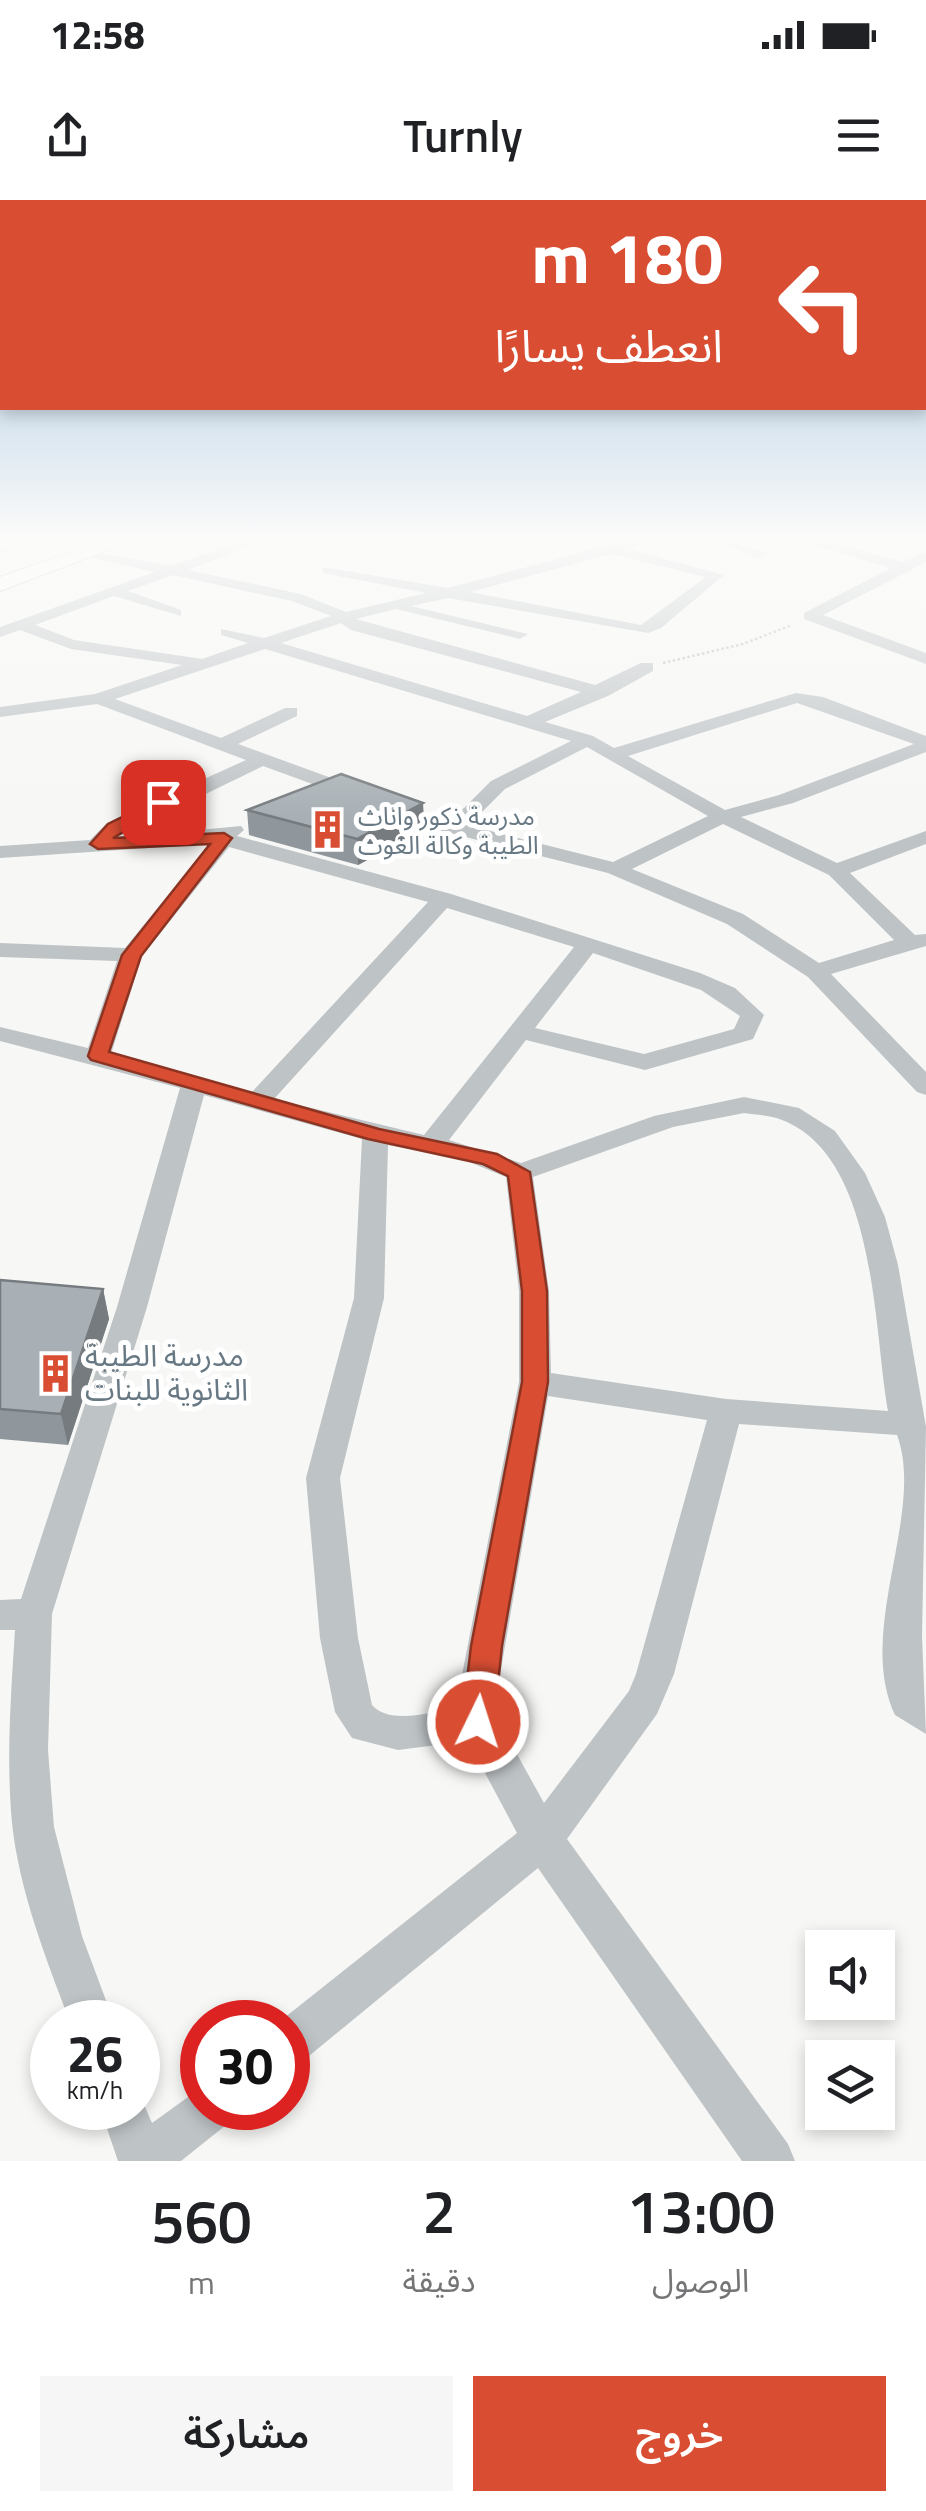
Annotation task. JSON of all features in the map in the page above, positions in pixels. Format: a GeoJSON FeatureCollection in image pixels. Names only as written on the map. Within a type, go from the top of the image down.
{"type":"FeatureCollection","features":[{"type":"Feature","properties":{"kind":"street"},"geometry":{"type":"LineString","coordinates":[[38,633],[64,643],[203,664]]}},
{"type":"Feature","properties":{"kind":"street"},"geometry":{"type":"LineString","coordinates":[[228,633],[587,740],[724,816],[836,870],[918,941]]}},
{"type":"Feature","properties":{"kind":"street"},"geometry":{"type":"LineString","coordinates":[[0,712],[98,699],[295,633]]}},
{"type":"Feature","properties":{"kind":"street"},"geometry":{"type":"LineString","coordinates":[[379,633],[602,692]]}},
{"type":"Feature","properties":{"kind":"street"},"geometry":{"type":"LineString","coordinates":[[513,633],[520,634]]}},
{"type":"Feature","properties":{"kind":"street"},"geometry":{"type":"LineString","coordinates":[[472,656],[523,633]]}},
{"type":"Feature","properties":{"kind":"street"},"geometry":{"type":"LineString","coordinates":[[856,633],[926,658]]}},
{"type":"Feature","properties":{"kind":"street"},"geometry":{"type":"LineString","coordinates":[[532,721],[602,692],[647,667]]}},
{"type":"Feature","properties":{"kind":"street"},"geometry":{"type":"LineString","coordinates":[[614,754],[796,698],[817,701],[926,744]]}},
{"type":"Feature","properties":{"kind":"street"},"geometry":{"type":"LineString","coordinates":[[98,699],[258,761],[445,826],[615,869],[734,919],[816,972],[922,1076]]}},
{"type":"Feature","properties":{"kind":"street"},"geometry":{"type":"LineString","coordinates":[[220,746],[291,712]]}},
{"type":"Feature","properties":{"kind":"street"},"geometry":{"type":"LineString","coordinates":[[445,826],[471,812],[498,785],[587,740]]}},
{"type":"Feature","properties":{"kind":"street"},"geometry":{"type":"LineString","coordinates":[[615,869],[724,816],[786,799],[926,744]]}},
{"type":"Feature","properties":{"kind":"street"},"geometry":{"type":"LineString","coordinates":[[98,844],[130,819],[258,761]]}},
{"type":"Feature","properties":{"kind":"street"},"geometry":{"type":"LineString","coordinates":[[303,803],[338,790]]}},
{"type":"Feature","properties":{"kind":"street"},"geometry":{"type":"LineString","coordinates":[[98,1056],[132,955],[220,838],[251,823]]}},
{"type":"Feature","properties":{"kind":"street"},"geometry":{"type":"LineString","coordinates":[[836,870],[926,837]]}},
{"type":"Feature","properties":{"kind":"street"},"geometry":{"type":"LineString","coordinates":[[0,852],[220,838],[444,899],[588,944],[720,993],[745,1006],[752,1016],[744,1034],[646,1062],[519,1031]]}},
{"type":"Feature","properties":{"kind":"street"},"geometry":{"type":"LineString","coordinates":[[257,1102],[444,899]]}},
{"type":"Feature","properties":{"kind":"street"},"geometry":{"type":"LineString","coordinates":[[816,972],[918,941]]}},
{"type":"Feature","properties":{"kind":"street"},"geometry":{"type":"LineString","coordinates":[[429,1147],[588,944]]}},
{"type":"Feature","properties":{"kind":"street"},"geometry":{"type":"LineString","coordinates":[[0,950],[132,955]]}},
{"type":"Feature","properties":{"kind":"street"},"geometry":{"type":"LineString","coordinates":[[0,1034],[196,1082],[376,1134],[489,1159],[519,1172],[704,1111],[742,1105],[774,1107],[800,1118],[830,1140],[859,1182],[872,1221],[906,1424],[924,1472],[904,1658],[909,1703],[926,1717]]}},
{"type":"Feature","properties":{"kind":"street"},"geometry":{"type":"LineString","coordinates":[[84,2000],[60,1936],[34,1827],[17,1614],[132,1307],[196,1082]]}},
{"type":"Feature","properties":{"kind":"street"},"geometry":{"type":"LineString","coordinates":[[376,1134],[369,1298],[323,1478],[339,1638],[354,1712],[366,1726],[398,1733],[478,1722]]}},
{"type":"Feature","properties":{"kind":"street"},"geometry":{"type":"LineString","coordinates":[[519,1172],[534,1291],[535,1382],[486,1646],[478,1722],[542,1839],[770,2161]]}},
{"type":"Feature","properties":{"kind":"street"},"geometry":{"type":"LineString","coordinates":[[94,1304],[132,1307]]}},
{"type":"Feature","properties":{"kind":"street"},"geometry":{"type":"LineString","coordinates":[[535,1382],[726,1411],[906,1424]]}},
{"type":"Feature","properties":{"kind":"street"},"geometry":{"type":"LineString","coordinates":[[310,2026],[542,1839],[643,1702],[655,1674],[726,1411]]}},
{"type":"Feature","properties":{"kind":"street"},"geometry":{"type":"LineString","coordinates":[[131,2130],[143,2161],[182,2130]]}},
{"type":"Feature","properties":{"kind":"path"},"geometry":{"type":"LineString","coordinates":[[647,667],[743,644],[770,633]]}},
{"type":"Feature","properties":{"kind":"building"},"geometry":{"type":"Polygon","coordinates":[[[341,774],[423,803],[357,839],[247,810],[341,774]]]}},
{"type":"Feature","properties":{"kind":"building"},"geometry":{"type":"Polygon","coordinates":[[[0,1280],[103,1289],[61,1414],[0,1409],[0,1280]]]}},
{"type":"Feature","properties":{"kind":"place","name":"مدرسة ذكور واناث الطيبة وكالة الغوث"},"geometry":{"type":"Point","coordinates":[328,830]}},
{"type":"Feature","properties":{"kind":"place","name":"مدرسة الطيبة الثانوية للبنات"},"geometry":{"type":"Point","coordinates":[55,1373]}},
{"type":"Feature","properties":{"kind":"route"},"geometry":{"type":"LineString","coordinates":[[163,802],[114,827],[98,844],[224,838],[132,955],[98,1056],[376,1134],[489,1159],[519,1172],[538,1340],[535,1382],[486,1646],[478,1722]]}}]}
